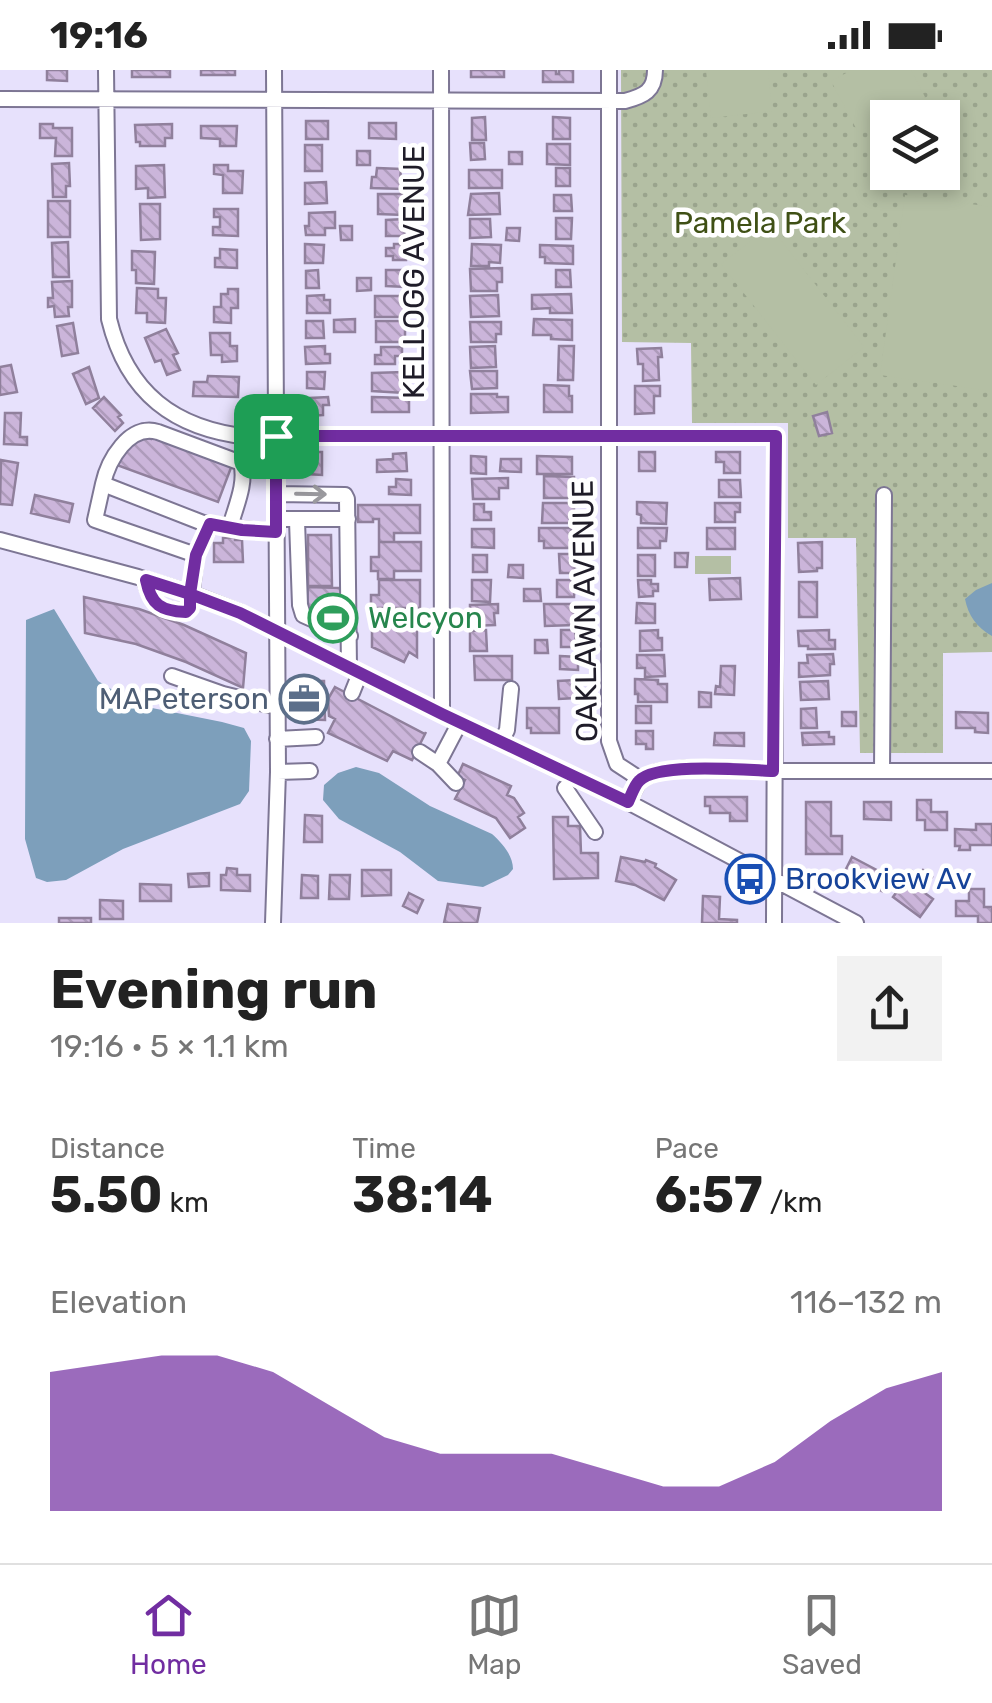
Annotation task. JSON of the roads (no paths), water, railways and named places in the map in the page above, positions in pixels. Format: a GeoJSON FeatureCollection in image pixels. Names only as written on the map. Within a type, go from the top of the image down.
{"type":"FeatureCollection","features":[{"type":"Feature","properties":{"kind":"street"},"geometry":{"type":"LineString","coordinates":[[106,70],[109,319],[115,344],[133,376],[157,404],[177,418],[200,428],[248,437],[776,436],[774,923]]}},
{"type":"Feature","properties":{"kind":"street"},"geometry":{"type":"LineString","coordinates":[[273,923],[278,772],[274,70]]}},
{"type":"Feature","properties":{"kind":"street","name":"KELLOGG AVENUE"},"geometry":{"type":"LineString","coordinates":[[441,70],[442,714]]}},
{"type":"Feature","properties":{"kind":"street","name":"OAKLAWN AVENUE"},"geometry":{"type":"LineString","coordinates":[[609,70],[609,741],[617,764],[640,779]]}},
{"type":"Feature","properties":{"kind":"street"},"geometry":{"type":"LineString","coordinates":[[0,100],[609,102],[645,95],[652,89],[655,70]]}},
{"type":"Feature","properties":{"kind":"street"},"geometry":{"type":"LineString","coordinates":[[196,555],[95,520],[107,464],[136,433],[150,429],[240,464],[244,469],[230,527]]}},
{"type":"Feature","properties":{"kind":"street"},"geometry":{"type":"LineString","coordinates":[[103,484],[210,524],[230,527],[348,520]]}},
{"type":"Feature","properties":{"kind":"street"},"geometry":{"type":"LineString","coordinates":[[276,494],[345,495],[352,693]]}},
{"type":"Feature","properties":{"kind":"street"},"geometry":{"type":"LineString","coordinates":[[882,771],[884,495]]}},
{"type":"Feature","properties":{"kind":"street"},"geometry":{"type":"LineString","coordinates":[[298,521],[303,614],[350,636]]}},
{"type":"Feature","properties":{"kind":"street"},"geometry":{"type":"LineString","coordinates":[[146,580],[148,593],[157,604],[170,611],[186,612],[190,608],[196,555],[210,524]]}},
{"type":"Feature","properties":{"kind":"street"},"geometry":{"type":"LineString","coordinates":[[0,540],[146,580],[240,613],[501,742],[568,781],[628,802],[856,923]]}},
{"type":"Feature","properties":{"kind":"street"},"geometry":{"type":"LineString","coordinates":[[172,676],[277,707]]}},
{"type":"Feature","properties":{"kind":"street"},"geometry":{"type":"LineString","coordinates":[[501,742],[511,690]]}},
{"type":"Feature","properties":{"kind":"street"},"geometry":{"type":"LineString","coordinates":[[438,764],[460,722]]}},
{"type":"Feature","properties":{"kind":"street"},"geometry":{"type":"LineString","coordinates":[[278,739],[316,737]]}},
{"type":"Feature","properties":{"kind":"street"},"geometry":{"type":"LineString","coordinates":[[420,752],[456,783]]}},
{"type":"Feature","properties":{"kind":"street"},"geometry":{"type":"LineString","coordinates":[[628,802],[640,779],[657,772],[689,768],[992,771]]}},
{"type":"Feature","properties":{"kind":"street"},"geometry":{"type":"LineString","coordinates":[[278,772],[310,771]]}},
{"type":"Feature","properties":{"kind":"street"},"geometry":{"type":"LineString","coordinates":[[558,804],[568,781]]}},
{"type":"Feature","properties":{"kind":"street"},"geometry":{"type":"LineString","coordinates":[[568,781],[594,832]]}},
{"type":"Feature","properties":{"kind":"water"},"geometry":{"type":"Polygon","coordinates":[[[992,583],[992,636],[974,620],[965,599],[992,583]]]}},
{"type":"Feature","properties":{"kind":"water"},"geometry":{"type":"Polygon","coordinates":[[[54,609],[98,681],[137,705],[244,728],[251,741],[249,791],[240,804],[123,849],[66,880],[47,882],[36,878],[25,839],[26,620],[54,609]]]}},
{"type":"Feature","properties":{"kind":"water"},"geometry":{"type":"Polygon","coordinates":[[[356,767],[379,773],[430,806],[492,834],[509,854],[513,869],[483,887],[438,881],[400,852],[339,819],[323,800],[324,785],[338,773],[356,767]]]}},
{"type":"Feature","properties":{"kind":"place","name":"Welcyon"},"geometry":{"type":"Point","coordinates":[333,618]}},
{"type":"Feature","properties":{"kind":"place","name":"MAPeterson"},"geometry":{"type":"Point","coordinates":[304,699]}},
{"type":"Feature","properties":{"kind":"place","name":"Brookview Av"},"geometry":{"type":"Point","coordinates":[750,879]}},
{"type":"Feature","properties":{"kind":"park label","name":"Pamela Park"},"geometry":{"type":"Point","coordinates":[760,223]}}]}
